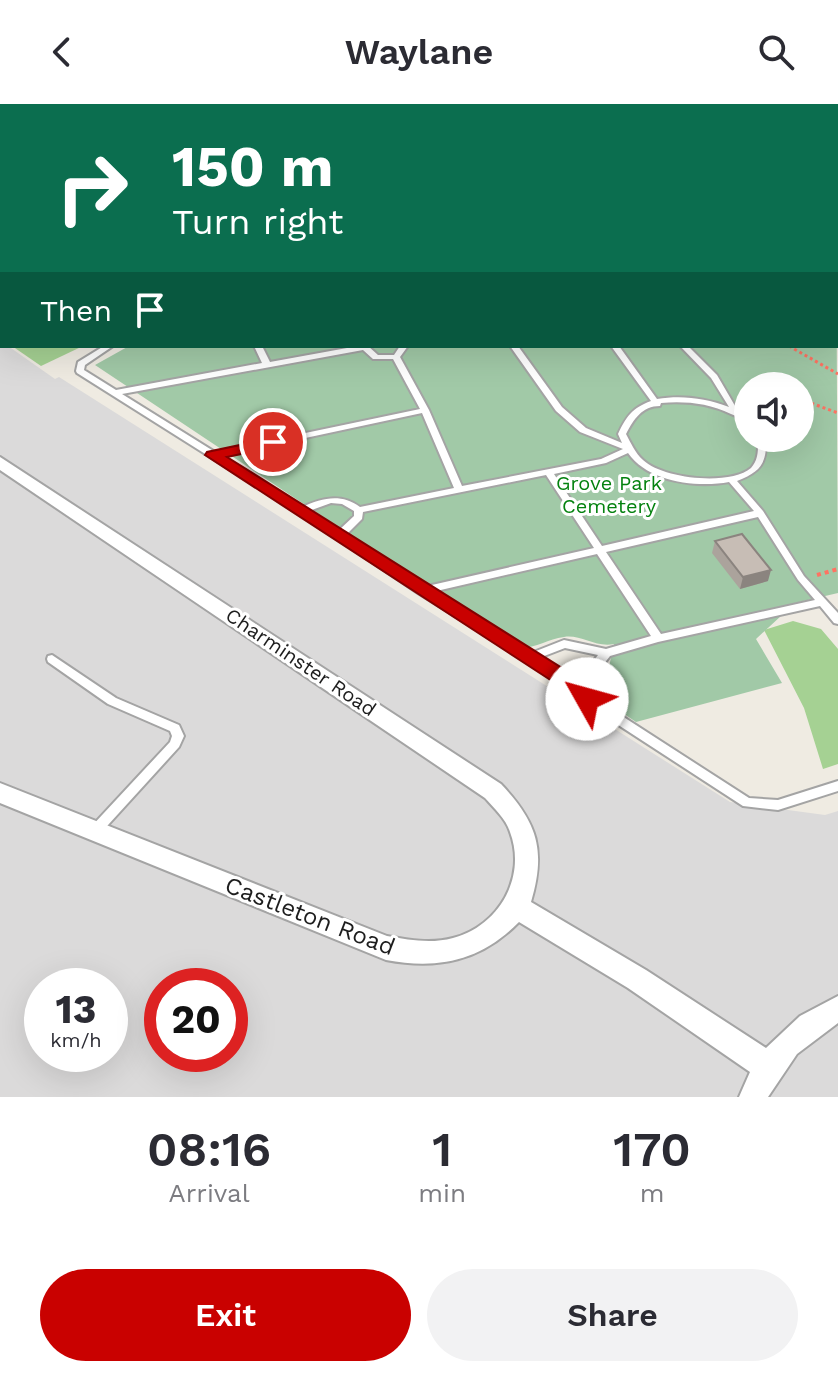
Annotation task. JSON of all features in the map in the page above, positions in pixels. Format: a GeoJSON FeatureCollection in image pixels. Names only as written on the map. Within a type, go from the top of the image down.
{"type":"FeatureCollection","features":[{"type":"Feature","properties":{"kind":"street","name":"Charminster Road"},"geometry":{"type":"LineString","coordinates":[[0,462],[493,791],[521,825],[527,845],[529,866],[517,907]]}},
{"type":"Feature","properties":{"kind":"street","name":"Castleton Road"},"geometry":{"type":"LineString","coordinates":[[0,793],[386,948],[408,953],[446,953],[466,948],[484,938],[517,907]]}},
{"type":"Feature","properties":{"kind":"street"},"geometry":{"type":"LineString","coordinates":[[517,907],[673,1002],[767,1066]]}},
{"type":"Feature","properties":{"kind":"street"},"geometry":{"type":"LineString","coordinates":[[753,1097],[767,1066],[808,1025],[838,1009]]}},
{"type":"Feature","properties":{"kind":"lane"},"geometry":{"type":"LineString","coordinates":[[106,348],[81,364],[80,371],[582,690],[587,699],[645,739],[747,803],[778,805],[838,786]]}},
{"type":"Feature","properties":{"kind":"lane"},"geometry":{"type":"LineString","coordinates":[[259,348],[267,365]]}},
{"type":"Feature","properties":{"kind":"lane"},"geometry":{"type":"LineString","coordinates":[[114,393],[356,348]]}},
{"type":"Feature","properties":{"kind":"lane"},"geometry":{"type":"LineString","coordinates":[[368,348],[376,357],[396,357]]}},
{"type":"Feature","properties":{"kind":"lane"},"geometry":{"type":"LineString","coordinates":[[396,357],[403,348]]}},
{"type":"Feature","properties":{"kind":"lane"},"geometry":{"type":"LineString","coordinates":[[515,348],[559,409],[571,420],[583,430],[631,449]]}},
{"type":"Feature","properties":{"kind":"lane"},"geometry":{"type":"LineString","coordinates":[[616,348],[657,404]]}},
{"type":"Feature","properties":{"kind":"lane"},"geometry":{"type":"LineString","coordinates":[[686,348],[714,377],[734,409]]}},
{"type":"Feature","properties":{"kind":"lane"},"geometry":{"type":"LineString","coordinates":[[396,357],[425,410],[459,490]]}},
{"type":"Feature","properties":{"kind":"lane"},"geometry":{"type":"LineString","coordinates":[[734,411],[696,399],[674,399],[637,409],[625,421],[622,434],[639,463],[683,482],[709,484],[750,472],[761,462],[763,452]]}},
{"type":"Feature","properties":{"kind":"lane"},"geometry":{"type":"LineString","coordinates":[[213,455],[425,410]]}},
{"type":"Feature","properties":{"kind":"lane"},"geometry":{"type":"LineString","coordinates":[[302,511],[338,499],[358,510],[603,461],[631,449]]}},
{"type":"Feature","properties":{"kind":"lane"},"geometry":{"type":"LineString","coordinates":[[548,472],[658,638]]}},
{"type":"Feature","properties":{"kind":"lane"},"geometry":{"type":"LineString","coordinates":[[730,478],[760,513],[801,578],[838,620]]}},
{"type":"Feature","properties":{"kind":"lane"},"geometry":{"type":"LineString","coordinates":[[339,536],[359,517],[358,510]]}},
{"type":"Feature","properties":{"kind":"lane"},"geometry":{"type":"LineString","coordinates":[[422,591],[760,513]]}},
{"type":"Feature","properties":{"kind":"lane"},"geometry":{"type":"LineString","coordinates":[[530,658],[564,644],[606,653],[658,638],[823,602]]}},
{"type":"Feature","properties":{"kind":"lane"},"geometry":{"type":"LineString","coordinates":[[582,690],[588,676],[606,653]]}},
{"type":"Feature","properties":{"kind":"lane"},"geometry":{"type":"LineString","coordinates":[[52,659],[122,706],[166,722],[175,728],[178,736],[175,744],[94,832]]}},
{"type":"Feature","properties":{"kind":"path"},"geometry":{"type":"LineString","coordinates":[[792,348],[838,374]]}},
{"type":"Feature","properties":{"kind":"path"},"geometry":{"type":"LineString","coordinates":[[814,404],[838,413]]}},
{"type":"Feature","properties":{"kind":"shaded area"},"geometry":{"type":"Polygon","coordinates":[[[0,348],[11,348],[55,379],[59,377],[730,802],[825,815],[838,811],[838,1097],[0,1097],[0,348]]]}},
{"type":"Feature","properties":{"kind":"green space"},"geometry":{"type":"Polygon","coordinates":[[[15,348],[79,348],[41,366],[15,348]]]}},
{"type":"Feature","properties":{"kind":"green space","name":"Grove Park Cemetery"},"geometry":{"type":"Polygon","coordinates":[[[125,348],[837,348],[838,593],[795,603],[756,639],[782,683],[636,722],[602,699],[614,644],[570,637],[520,648],[95,365],[125,348]]]}},
{"type":"Feature","properties":{"kind":"green space"},"geometry":{"type":"Polygon","coordinates":[[[793,621],[821,629],[838,649],[838,764],[823,769],[804,708],[764,630],[793,621]]]}},
{"type":"Feature","properties":{"kind":"building"},"geometry":{"type":"Polygon","coordinates":[[[742,534],[771,570],[743,577],[715,541],[742,534]]]}},
{"type":"Feature","properties":{"kind":"route"},"geometry":{"type":"LineString","coordinates":[[273,442],[213,455],[422,591],[582,690],[587,699]]}}]}
